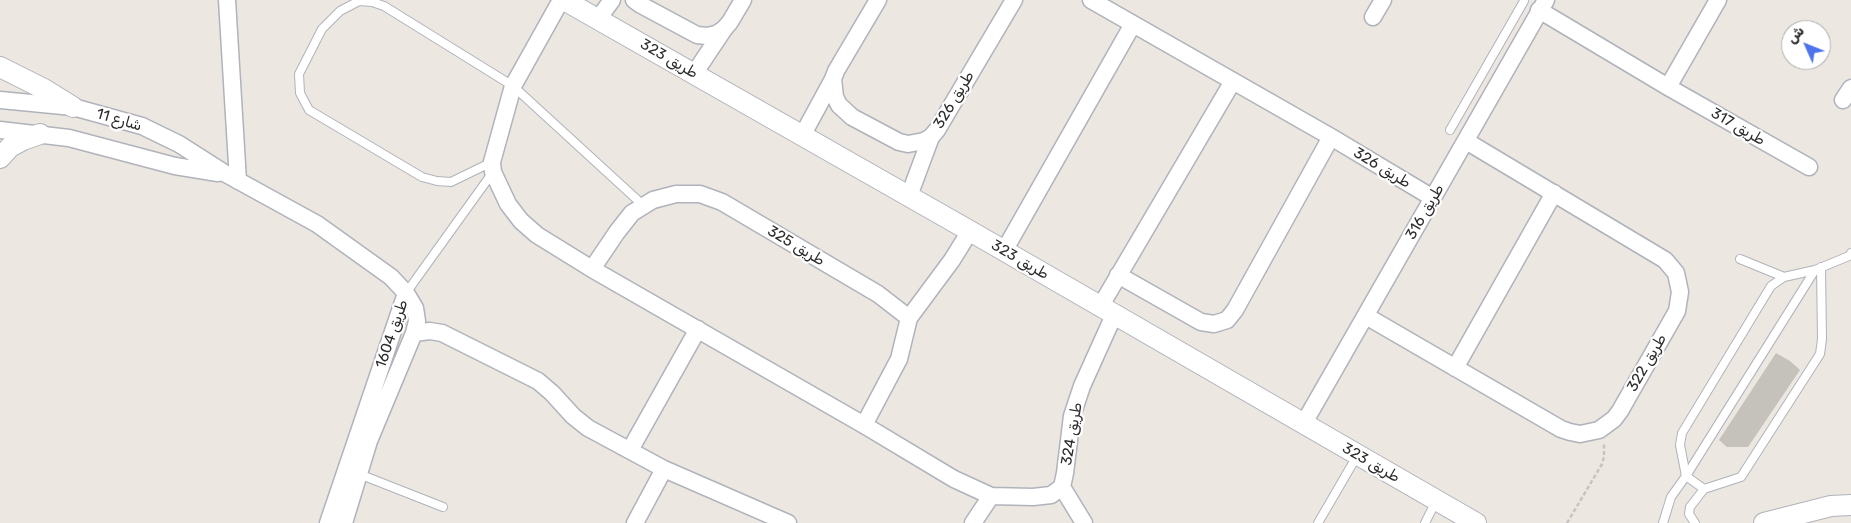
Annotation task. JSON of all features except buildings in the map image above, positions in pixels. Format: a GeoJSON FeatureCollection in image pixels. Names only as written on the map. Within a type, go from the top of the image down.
{"type":"FeatureCollection","features":[{"type":"Feature","properties":{"kind":"street"},"geometry":{"type":"LineString","coordinates":[[227,0],[232,178]]}},
{"type":"Feature","properties":{"kind":"street"},"geometry":{"type":"LineString","coordinates":[[562,0],[513,86],[493,167],[508,204],[521,221],[538,236],[592,269],[864,425],[954,479],[991,496],[1033,497],[1051,495],[1062,486]]}},
{"type":"Feature","properties":{"kind":"street","name":"طريق 323"},"geometry":{"type":"LineString","coordinates":[[562,0],[970,231],[1476,523]]}},
{"type":"Feature","properties":{"kind":"street"},"geometry":{"type":"LineString","coordinates":[[598,19],[612,0]]}},
{"type":"Feature","properties":{"kind":"street"},"geometry":{"type":"LineString","coordinates":[[634,0],[697,35],[707,36],[716,34],[724,29]]}},
{"type":"Feature","properties":{"kind":"street"},"geometry":{"type":"LineString","coordinates":[[694,74],[743,0]]}},
{"type":"Feature","properties":{"kind":"street"},"geometry":{"type":"LineString","coordinates":[[802,136],[834,79],[836,71],[878,0]]}},
{"type":"Feature","properties":{"kind":"street","name":"طريق 326"},"geometry":{"type":"LineString","coordinates":[[834,79],[833,88],[839,105],[852,116],[899,142],[916,144],[932,137],[1014,0]]}},
{"type":"Feature","properties":{"kind":"street","name":"طريق 326"},"geometry":{"type":"LineString","coordinates":[[1091,0],[1331,137],[1433,198]]}},
{"type":"Feature","properties":{"kind":"street"},"geometry":{"type":"LineString","coordinates":[[1668,86],[1718,0]]}},
{"type":"Feature","properties":{"kind":"street","name":"طريق 317"},"geometry":{"type":"LineString","coordinates":[[1543,5],[1668,86],[1809,167]]}},
{"type":"Feature","properties":{"kind":"street","name":"طريق 316"},"geometry":{"type":"LineString","coordinates":[[1304,423],[1543,5]]}},
{"type":"Feature","properties":{"kind":"street"},"geometry":{"type":"LineString","coordinates":[[1004,251],[1133,24]]}},
{"type":"Feature","properties":{"kind":"street"},"geometry":{"type":"LineString","coordinates":[[0,67],[44,89],[73,107]]}},
{"type":"Feature","properties":{"kind":"street","name":"طريق 324"},"geometry":{"type":"LineString","coordinates":[[1084,523],[1062,486],[1072,416],[1118,275],[1233,81]]}},
{"type":"Feature","properties":{"kind":"street","name":"شارع 11"},"geometry":{"type":"LineString","coordinates":[[0,100],[73,107],[142,126],[179,144],[232,178],[317,224],[391,277],[406,293]]}},
{"type":"Feature","properties":{"kind":"street","name":"شارع 11"},"geometry":{"type":"LineString","coordinates":[[0,130],[69,138],[175,166],[232,178]]}},
{"type":"Feature","properties":{"kind":"street"},"geometry":{"type":"LineString","coordinates":[[0,158],[10,147],[40,134]]}},
{"type":"Feature","properties":{"kind":"street"},"geometry":{"type":"LineString","coordinates":[[908,196],[932,137]]}},
{"type":"Feature","properties":{"kind":"street"},"geometry":{"type":"LineString","coordinates":[[1118,275],[1201,322],[1214,324],[1227,320],[1236,310],[1331,137]]}},
{"type":"Feature","properties":{"kind":"street","name":"طريق 322"},"geometry":{"type":"LineString","coordinates":[[1466,141],[1665,260],[1676,273],[1680,292],[1677,311],[1620,411],[1614,419],[1598,430]]}},
{"type":"Feature","properties":{"kind":"street","name":"طريق 325"},"geometry":{"type":"LineString","coordinates":[[592,269],[632,213],[653,200],[676,194],[700,194],[722,202],[878,294],[909,318]]}},
{"type":"Feature","properties":{"kind":"street"},"geometry":{"type":"LineString","coordinates":[[1456,368],[1554,194]]}},
{"type":"Feature","properties":{"kind":"street"},"geometry":{"type":"LineString","coordinates":[[864,425],[898,359],[909,318],[952,260],[970,231]]}},
{"type":"Feature","properties":{"kind":"street","name":"طريق 1604"},"geometry":{"type":"LineString","coordinates":[[339,521],[359,474],[372,434],[414,333],[417,321],[415,308],[406,293]]}},
{"type":"Feature","properties":{"kind":"street","name":"طريق 1604"},"geometry":{"type":"LineString","coordinates":[[339,521],[406,293]]}},
{"type":"Feature","properties":{"kind":"street"},"geometry":{"type":"LineString","coordinates":[[1366,316],[1561,428],[1580,434],[1598,430]]}},
{"type":"Feature","properties":{"kind":"street"},"geometry":{"type":"LineString","coordinates":[[630,450],[698,329]]}},
{"type":"Feature","properties":{"kind":"street"},"geometry":{"type":"LineString","coordinates":[[414,333],[430,331],[442,333],[538,382],[552,393],[580,422],[664,469],[788,523]]}},
{"type":"Feature","properties":{"kind":"street"},"geometry":{"type":"LineString","coordinates":[[635,523],[664,469]]}},
{"type":"Feature","properties":{"kind":"street"},"geometry":{"type":"LineString","coordinates":[[973,523],[991,496]]}},
{"type":"Feature","properties":{"kind":"street"},"geometry":{"type":"LineString","coordinates":[[1764,523],[1831,506],[1851,497]]}},
{"type":"Feature","properties":{"kind":"street"},"geometry":{"type":"LineString","coordinates":[[1831,506],[1851,505]]}},
{"type":"Feature","properties":{"kind":"lane"},"geometry":{"type":"LineString","coordinates":[[493,167],[451,182],[422,177],[309,110],[300,93],[299,74],[322,29],[340,11],[359,1],[372,2],[384,6],[513,86],[644,206]]}},
{"type":"Feature","properties":{"kind":"lane"},"geometry":{"type":"LineString","coordinates":[[1450,130],[1524,1]]}},
{"type":"Feature","properties":{"kind":"lane"},"geometry":{"type":"LineString","coordinates":[[406,293],[493,167]]}},
{"type":"Feature","properties":{"kind":"lane"},"geometry":{"type":"LineString","coordinates":[[1704,489],[1686,476],[1680,445],[1682,433],[1771,286],[1784,278],[1849,256],[1851,252]]}},
{"type":"Feature","properties":{"kind":"lane"},"geometry":{"type":"LineString","coordinates":[[1740,259],[1784,278]]}},
{"type":"Feature","properties":{"kind":"lane"},"geometry":{"type":"LineString","coordinates":[[1663,523],[1671,497],[1818,268]]}},
{"type":"Feature","properties":{"kind":"lane"},"geometry":{"type":"LineString","coordinates":[[1695,523],[1689,514],[1690,507],[1704,489],[1741,477],[1820,354],[1822,339],[1818,268]]}},
{"type":"Feature","properties":{"kind":"lane"},"geometry":{"type":"LineString","coordinates":[[1318,523],[1357,456]]}},
{"type":"Feature","properties":{"kind":"lane"},"geometry":{"type":"LineString","coordinates":[[359,474],[443,507]]}},
{"type":"Feature","properties":{"kind":"lane"},"geometry":{"type":"LineString","coordinates":[[1425,523],[1436,501]]}},
{"type":"Feature","properties":{"kind":"path"},"geometry":{"type":"LineString","coordinates":[[1567,523],[1602,464],[1604,443],[1598,430]]}}]}
